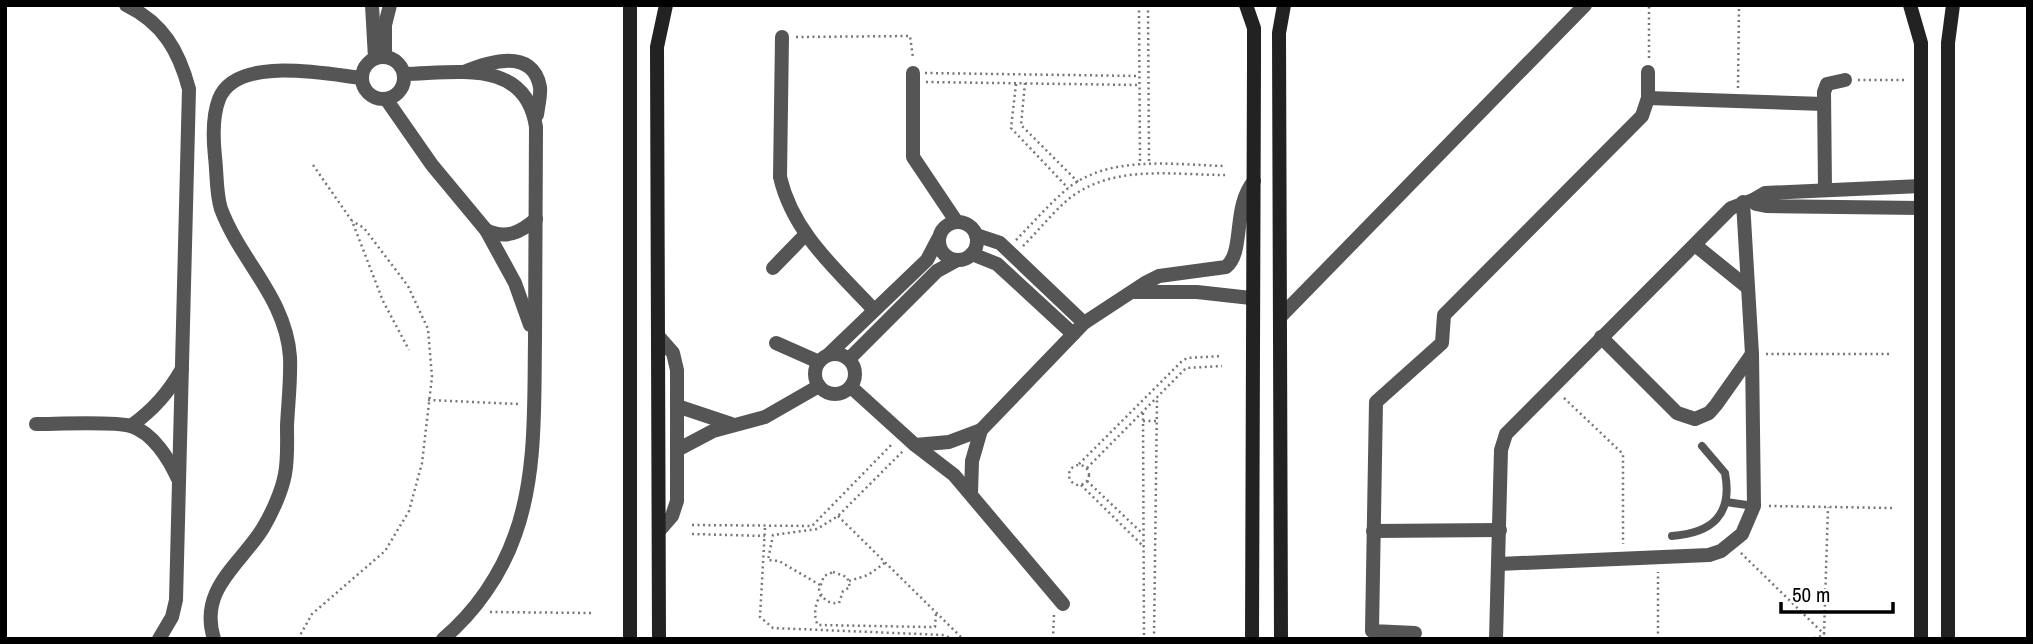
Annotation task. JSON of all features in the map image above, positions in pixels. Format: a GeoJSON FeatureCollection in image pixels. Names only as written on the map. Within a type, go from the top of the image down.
{"type":"FeatureCollection","features":[{"type":"Feature","properties":{"kind":"street"},"geometry":{"type":"LineString","coordinates":[[126,5],[144,14],[166,34],[181,60],[189,89],[176,600],[172,617],[159,639]]}},
{"type":"Feature","properties":{"kind":"street"},"geometry":{"type":"LineString","coordinates":[[372,5],[380,57]]}},
{"type":"Feature","properties":{"kind":"street"},"geometry":{"type":"LineString","coordinates":[[380,57],[390,5]]}},
{"type":"Feature","properties":{"kind":"street"},"geometry":{"type":"LineString","coordinates":[[630,5],[630,639]]}},
{"type":"Feature","properties":{"kind":"street"},"geometry":{"type":"LineString","coordinates":[[659,639],[657,47],[666,5]]}},
{"type":"Feature","properties":{"kind":"street"},"geometry":{"type":"LineString","coordinates":[[1246,5],[1254,28],[1251,298],[1252,639]]}},
{"type":"Feature","properties":{"kind":"street"},"geometry":{"type":"LineString","coordinates":[[1281,639],[1279,60],[1280,13],[1284,5]]}},
{"type":"Feature","properties":{"kind":"street"},"geometry":{"type":"LineString","coordinates":[[1280,317],[1586,5]]}},
{"type":"Feature","properties":{"kind":"street"},"geometry":{"type":"LineString","coordinates":[[1910,5],[1921,43],[1921,639]]}},
{"type":"Feature","properties":{"kind":"street"},"geometry":{"type":"LineString","coordinates":[[1948,639],[1948,43],[1953,5]]}},
{"type":"Feature","properties":{"kind":"street"},"geometry":{"type":"LineString","coordinates":[[782,37],[780,177],[789,208],[804,235],[874,310]]}},
{"type":"Feature","properties":{"kind":"street"},"geometry":{"type":"LineString","coordinates":[[1921,43],[1948,43]]}},
{"type":"Feature","properties":{"kind":"street"},"geometry":{"type":"LineString","coordinates":[[632,47],[657,47]]}},
{"type":"Feature","properties":{"kind":"street"},"geometry":{"type":"LineString","coordinates":[[386,99],[401,90],[404,74],[398,62],[380,57],[366,66],[362,78],[369,94],[386,99],[432,165],[486,230],[515,283],[535,340]]}},
{"type":"Feature","properties":{"kind":"street"},"geometry":{"type":"LineString","coordinates":[[443,639],[472,611],[500,569],[516,535],[526,499],[535,405],[536,127],[540,86],[530,69],[512,59],[493,60],[460,73]]}},
{"type":"Feature","properties":{"kind":"street"},"geometry":{"type":"LineString","coordinates":[[1254,60],[1279,60]]}},
{"type":"Feature","properties":{"kind":"street"},"geometry":{"type":"LineString","coordinates":[[214,639],[210,613],[219,587],[232,565],[263,529],[285,474],[290,357],[276,303],[237,244],[220,207],[214,134],[219,97],[232,82],[252,73],[314,72],[362,78]]}},
{"type":"Feature","properties":{"kind":"street"},"geometry":{"type":"LineString","coordinates":[[1415,633],[1372,631],[1376,402],[1443,343],[1444,315],[1642,116],[1648,99],[1648,72]]}},
{"type":"Feature","properties":{"kind":"street"},"geometry":{"type":"LineString","coordinates":[[404,74],[460,73],[497,77],[523,90],[533,107],[536,127]]}},
{"type":"Feature","properties":{"kind":"street"},"geometry":{"type":"LineString","coordinates":[[913,77],[913,157],[956,221]]}},
{"type":"Feature","properties":{"kind":"street"},"geometry":{"type":"LineString","coordinates":[[1825,190],[1824,104],[1827,84],[1845,80]]}},
{"type":"Feature","properties":{"kind":"street"},"geometry":{"type":"LineString","coordinates":[[1648,99],[1824,104]]}},
{"type":"Feature","properties":{"kind":"street"},"geometry":{"type":"LineString","coordinates":[[909,440],[949,442],[981,430],[1079,329],[1159,275],[1221,268],[1231,263],[1240,206],[1245,192],[1254,181]]}},
{"type":"Feature","properties":{"kind":"street"},"geometry":{"type":"LineString","coordinates":[[1497,638],[1503,442],[1510,427],[1731,208],[1765,193],[1921,186]]}},
{"type":"Feature","properties":{"kind":"street"},"geometry":{"type":"LineString","coordinates":[[1748,201],[1766,206],[1921,208]]}},
{"type":"Feature","properties":{"kind":"street"},"geometry":{"type":"LineString","coordinates":[[1499,564],[1709,555],[1742,534],[1754,506],[1748,201]]}},
{"type":"Feature","properties":{"kind":"street"},"geometry":{"type":"LineString","coordinates":[[486,230],[496,235],[511,234],[525,229],[536,219]]}},
{"type":"Feature","properties":{"kind":"street"},"geometry":{"type":"LineString","coordinates":[[776,344],[824,358],[849,359],[937,271],[972,254],[977,245],[976,235],[968,224],[956,221],[944,227],[927,260],[824,358],[815,374],[824,391],[838,394],[850,387],[855,372],[849,359]]}},
{"type":"Feature","properties":{"kind":"street"},"geometry":{"type":"LineString","coordinates":[[773,268],[804,235]]}},
{"type":"Feature","properties":{"kind":"street"},"geometry":{"type":"LineString","coordinates":[[976,235],[1000,243],[1079,329]]}},
{"type":"Feature","properties":{"kind":"street"},"geometry":{"type":"LineString","coordinates":[[938,239],[941,251],[957,260]]}},
{"type":"Feature","properties":{"kind":"street"},"geometry":{"type":"LineString","coordinates":[[1695,245],[1748,287]]}},
{"type":"Feature","properties":{"kind":"street"},"geometry":{"type":"LineString","coordinates":[[972,254],[997,264],[1079,329]]}},
{"type":"Feature","properties":{"kind":"street"},"geometry":{"type":"LineString","coordinates":[[1135,292],[1196,292],[1251,298]]}},
{"type":"Feature","properties":{"kind":"street"},"geometry":{"type":"LineString","coordinates":[[658,336],[669,346],[676,358],[677,406],[677,501],[672,516],[659,531]]}},
{"type":"Feature","properties":{"kind":"street"},"geometry":{"type":"LineString","coordinates":[[1601,337],[1677,413],[1695,419],[1709,413],[1752,354]]}},
{"type":"Feature","properties":{"kind":"street"},"geometry":{"type":"LineString","coordinates":[[131,426],[152,410],[170,391],[183,368]]}},
{"type":"Feature","properties":{"kind":"street"},"geometry":{"type":"LineString","coordinates":[[677,450],[713,430],[765,418],[819,386]]}},
{"type":"Feature","properties":{"kind":"street"},"geometry":{"type":"LineString","coordinates":[[850,387],[971,492],[1063,604]]}},
{"type":"Feature","properties":{"kind":"street"},"geometry":{"type":"LineString","coordinates":[[677,406],[695,415],[732,425]]}},
{"type":"Feature","properties":{"kind":"street"},"geometry":{"type":"LineString","coordinates":[[36,424],[131,426],[152,440],[169,460],[180,483]]}},
{"type":"Feature","properties":{"kind":"street"},"geometry":{"type":"LineString","coordinates":[[971,492],[972,461],[981,430]]}},
{"type":"Feature","properties":{"kind":"street"},"geometry":{"type":"LineString","coordinates":[[1373,531],[1500,530]]}},
{"type":"Feature","properties":{"kind":"lane"},"geometry":{"type":"LineString","coordinates":[[1672,536],[1696,534],[1709,527],[1726,502],[1725,473],[1702,446]]}},
{"type":"Feature","properties":{"kind":"lane"},"geometry":{"type":"LineString","coordinates":[[1726,502],[1754,506]]}},
{"type":"Feature","properties":{"kind":"path"},"geometry":{"type":"LineString","coordinates":[[1139,5],[1140,165]]}},
{"type":"Feature","properties":{"kind":"path"},"geometry":{"type":"LineString","coordinates":[[1148,5],[1149,164]]}},
{"type":"Feature","properties":{"kind":"path"},"geometry":{"type":"LineString","coordinates":[[1648,72],[1649,5]]}},
{"type":"Feature","properties":{"kind":"path"},"geometry":{"type":"LineString","coordinates":[[1738,102],[1739,5]]}},
{"type":"Feature","properties":{"kind":"path"},"geometry":{"type":"LineString","coordinates":[[782,37],[910,36],[913,77]]}},
{"type":"Feature","properties":{"kind":"path"},"geometry":{"type":"LineString","coordinates":[[913,77],[1139,76]]}},
{"type":"Feature","properties":{"kind":"path"},"geometry":{"type":"LineString","coordinates":[[913,77],[1016,83],[1139,85]]}},
{"type":"Feature","properties":{"kind":"path"},"geometry":{"type":"LineString","coordinates":[[1845,80],[1921,80]]}},
{"type":"Feature","properties":{"kind":"path"},"geometry":{"type":"LineString","coordinates":[[1016,83],[1012,128],[1068,188]]}},
{"type":"Feature","properties":{"kind":"path"},"geometry":{"type":"LineString","coordinates":[[1025,83],[1021,125],[1079,182]]}},
{"type":"Feature","properties":{"kind":"path"},"geometry":{"type":"LineString","coordinates":[[1010,253],[1068,188],[1100,172],[1149,164],[1226,166]]}},
{"type":"Feature","properties":{"kind":"path"},"geometry":{"type":"LineString","coordinates":[[313,165],[352,221],[383,301],[409,350]]}},
{"type":"Feature","properties":{"kind":"path"},"geometry":{"type":"LineString","coordinates":[[1010,253],[1066,201],[1096,183],[1130,174],[1226,176]]}},
{"type":"Feature","properties":{"kind":"path"},"geometry":{"type":"LineString","coordinates":[[298,639],[312,614],[385,551],[409,512],[422,463],[432,353],[420,307],[364,228],[352,221]]}},
{"type":"Feature","properties":{"kind":"path"},"geometry":{"type":"LineString","coordinates":[[1752,354],[1892,354]]}},
{"type":"Feature","properties":{"kind":"path"},"geometry":{"type":"LineString","coordinates":[[1144,547],[1081,485],[1072,483],[1068,475],[1071,467],[1079,464],[1181,362],[1187,358],[1222,356]]}},
{"type":"Feature","properties":{"kind":"path"},"geometry":{"type":"LineString","coordinates":[[1181,362],[1186,368]]}},
{"type":"Feature","properties":{"kind":"path"},"geometry":{"type":"LineString","coordinates":[[1144,534],[1087,481],[1087,468],[1186,368],[1222,366]]}},
{"type":"Feature","properties":{"kind":"path"},"geometry":{"type":"LineString","coordinates":[[1551,386],[1623,454],[1623,560]]}},
{"type":"Feature","properties":{"kind":"path"},"geometry":{"type":"LineString","coordinates":[[428,400],[535,405]]}},
{"type":"Feature","properties":{"kind":"path"},"geometry":{"type":"LineString","coordinates":[[1154,639],[1157,400]]}},
{"type":"Feature","properties":{"kind":"path"},"geometry":{"type":"LineString","coordinates":[[1143,413],[1144,639]]}},
{"type":"Feature","properties":{"kind":"path"},"geometry":{"type":"LineString","coordinates":[[1143,421],[1156,421]]}},
{"type":"Feature","properties":{"kind":"path"},"geometry":{"type":"LineString","coordinates":[[820,585],[779,561],[768,560],[773,535],[817,529],[838,516],[909,440]]}},
{"type":"Feature","properties":{"kind":"path"},"geometry":{"type":"LineString","coordinates":[[692,525],[765,528],[812,526],[909,440]]}},
{"type":"Feature","properties":{"kind":"path"},"geometry":{"type":"LineString","coordinates":[[1079,464],[1087,468]]}},
{"type":"Feature","properties":{"kind":"path"},"geometry":{"type":"LineString","coordinates":[[1081,485],[1087,481]]}},
{"type":"Feature","properties":{"kind":"path"},"geometry":{"type":"LineString","coordinates":[[1144,506],[1156,506]]}},
{"type":"Feature","properties":{"kind":"path"},"geometry":{"type":"LineString","coordinates":[[1754,506],[1892,508]]}},
{"type":"Feature","properties":{"kind":"path"},"geometry":{"type":"LineString","coordinates":[[1824,634],[1828,507]]}},
{"type":"Feature","properties":{"kind":"path"},"geometry":{"type":"LineString","coordinates":[[838,516],[963,639]]}},
{"type":"Feature","properties":{"kind":"path"},"geometry":{"type":"LineString","coordinates":[[765,528],[760,617],[773,628],[944,635],[952,639]]}},
{"type":"Feature","properties":{"kind":"path"},"geometry":{"type":"LineString","coordinates":[[692,534],[765,536]]}},
{"type":"Feature","properties":{"kind":"path"},"geometry":{"type":"LineString","coordinates":[[1730,544],[1824,634]]}},
{"type":"Feature","properties":{"kind":"path"},"geometry":{"type":"LineString","coordinates":[[1144,554],[1155,554]]}},
{"type":"Feature","properties":{"kind":"path"},"geometry":{"type":"LineString","coordinates":[[1658,558],[1658,639]]}},
{"type":"Feature","properties":{"kind":"path"},"geometry":{"type":"LineString","coordinates":[[849,581],[868,575],[886,562]]}},
{"type":"Feature","properties":{"kind":"path"},"geometry":{"type":"LineString","coordinates":[[821,595],[828,603],[839,603],[843,591],[850,587],[849,581],[843,574],[833,572],[824,576],[816,607],[815,620],[818,625],[930,627],[935,626],[938,617],[935,610]]}},
{"type":"Feature","properties":{"kind":"path"},"geometry":{"type":"LineString","coordinates":[[472,611],[591,613]]}},
{"type":"Feature","properties":{"kind":"path"},"geometry":{"type":"LineString","coordinates":[[1781,639],[1817,638],[1824,634]]}}]}
